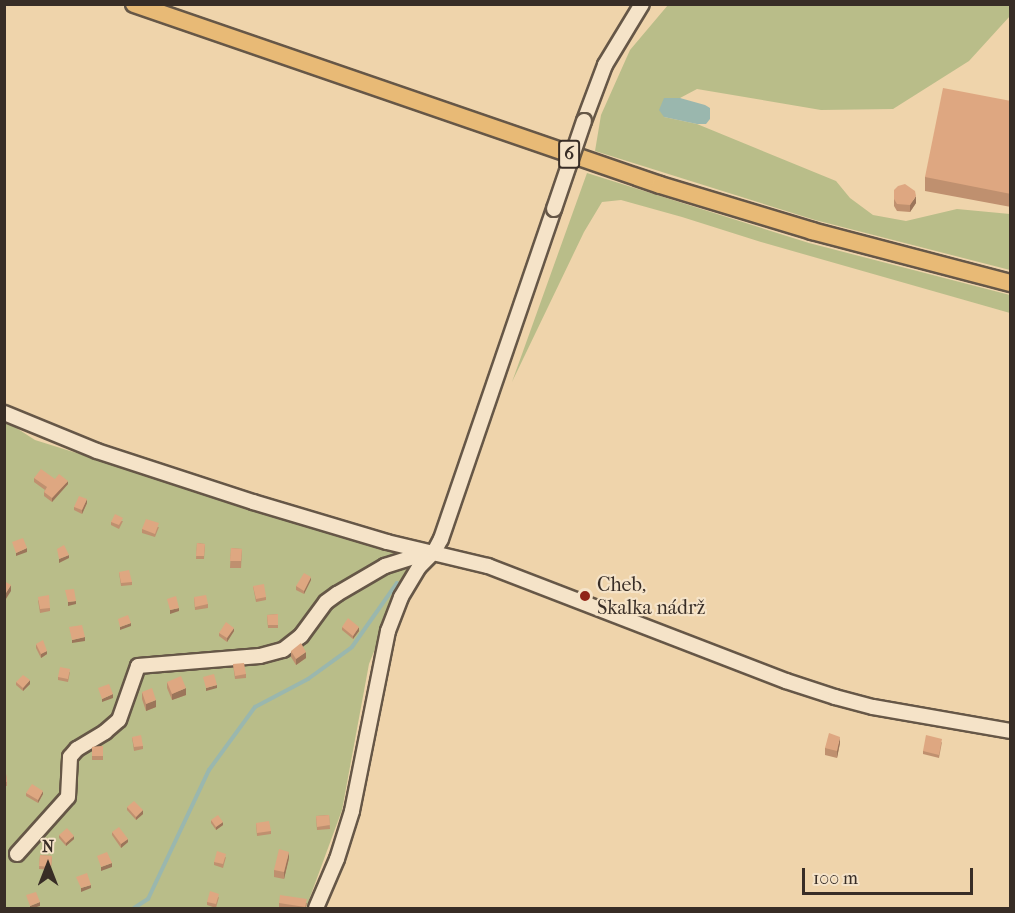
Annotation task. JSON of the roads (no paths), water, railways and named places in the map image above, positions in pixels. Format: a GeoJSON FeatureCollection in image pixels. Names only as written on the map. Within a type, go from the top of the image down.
{"type":"FeatureCollection","features":[{"type":"Feature","properties":{"kind":"main road","name":"6"},"geometry":{"type":"LineString","coordinates":[[134,4],[660,185],[812,231],[1011,283]]}},
{"type":"Feature","properties":{"kind":"street"},"geometry":{"type":"LineString","coordinates":[[316,909],[337,859],[352,811],[388,631],[401,597],[419,567],[434,552],[441,539],[584,120],[606,65],[642,4]]}},
{"type":"Feature","properties":{"kind":"street"},"geometry":{"type":"LineString","coordinates":[[4,413],[97,450],[254,502],[387,542],[488,566],[786,681],[835,697],[1011,731]]}},
{"type":"Feature","properties":{"kind":"street"},"geometry":{"type":"LineString","coordinates":[[17,854],[68,797],[70,757],[77,749],[105,732],[119,720],[138,666],[260,656],[283,650],[301,636],[326,602],[337,594],[385,566],[414,555],[434,552]]}},
{"type":"Feature","properties":{"kind":"water"},"geometry":{"type":"Polygon","coordinates":[[[664,98],[680,98],[705,105],[710,108],[710,119],[706,124],[697,124],[664,117],[659,110],[664,98]]]}},
{"type":"Feature","properties":{"kind":"waterway"},"geometry":{"type":"LineString","coordinates":[[134,908],[148,899],[209,770],[255,707],[308,679],[352,647],[397,583],[404,587]]}},
{"type":"Feature","properties":{"kind":"place","name":"Cheb, Skalka nádrž"},"geometry":{"type":"Point","coordinates":[585,596]}}]}
